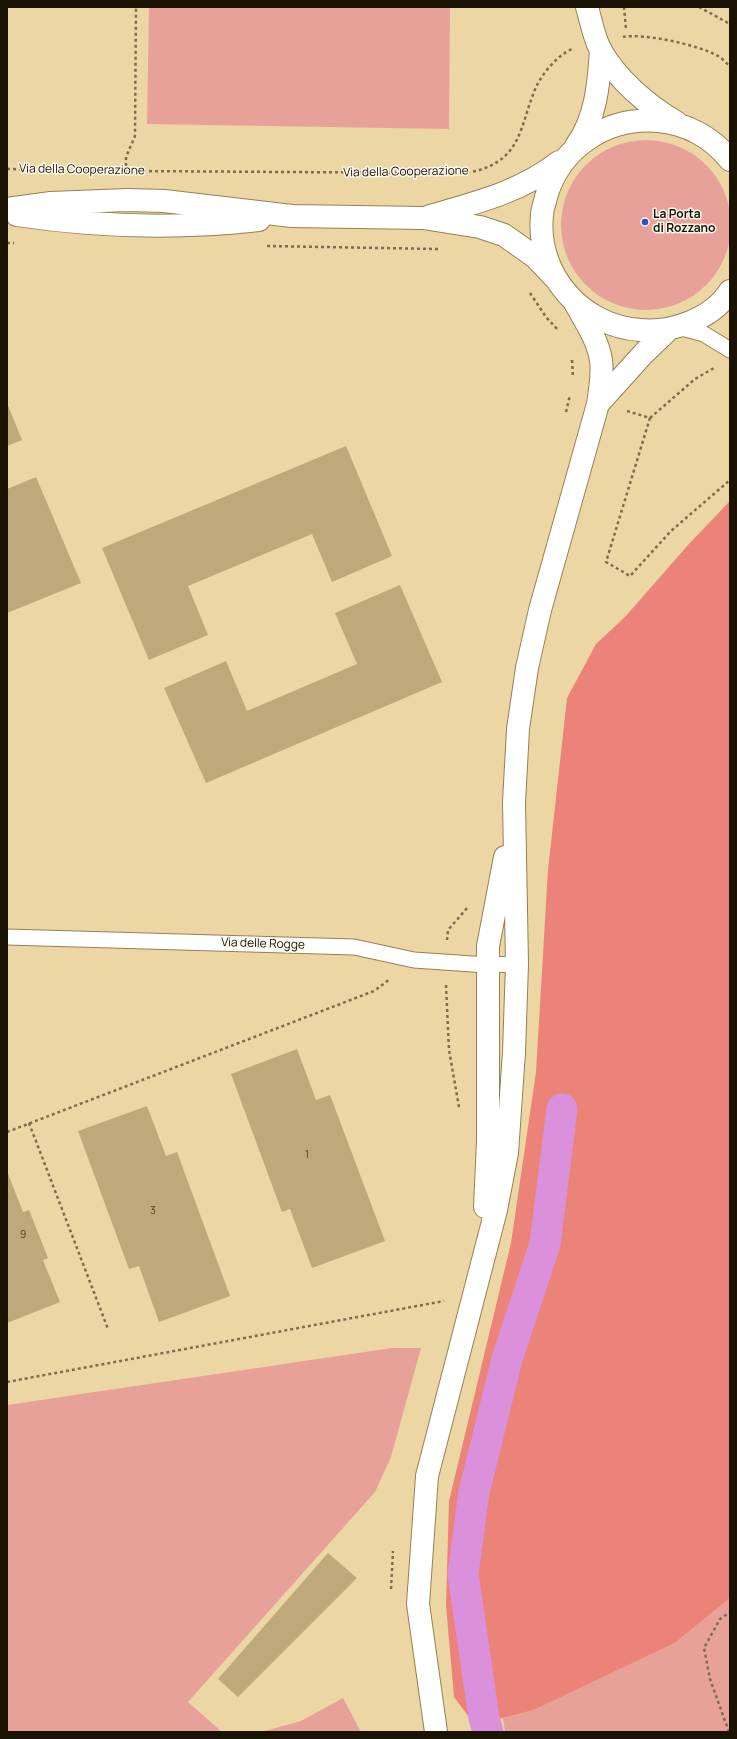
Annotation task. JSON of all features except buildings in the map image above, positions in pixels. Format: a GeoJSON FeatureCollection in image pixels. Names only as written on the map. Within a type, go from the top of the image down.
{"type":"FeatureCollection","features":[{"type":"Feature","properties":{"kind":"street"},"geometry":{"type":"LineString","coordinates":[[587,7],[600,47],[619,74],[635,91],[662,113],[682,126]]}},
{"type":"Feature","properties":{"kind":"street"},"geometry":{"type":"LineString","coordinates":[[555,278],[543,247],[542,214],[550,182],[583,134],[592,111],[598,82],[600,47]]}},
{"type":"Feature","properties":{"kind":"street"},"geometry":{"type":"LineString","coordinates":[[423,218],[485,200],[525,185],[548,171],[570,152],[601,130],[632,121],[666,121],[702,135],[726,149]]}},
{"type":"Feature","properties":{"kind":"street"},"geometry":{"type":"LineString","coordinates":[[7,209],[58,202],[127,200],[164,201],[292,216],[423,218],[480,227],[504,235],[535,257],[555,278],[575,303],[593,336],[601,360],[598,404],[540,610],[527,668],[518,729],[514,802],[517,964],[514,1052],[506,1152],[496,1210],[480,1266],[427,1476],[418,1604],[436,1732]]}},
{"type":"Feature","properties":{"kind":"street"},"geometry":{"type":"LineString","coordinates":[[7,213],[78,222],[127,225],[224,224],[292,216]]}},
{"type":"Feature","properties":{"kind":"street"},"geometry":{"type":"LineString","coordinates":[[598,404],[644,353],[674,328],[708,312],[730,293]]}},
{"type":"Feature","properties":{"kind":"street"},"geometry":{"type":"LineString","coordinates":[[575,303],[591,315],[609,324],[622,328],[649,331],[674,328]]}},
{"type":"Feature","properties":{"kind":"street"},"geometry":{"type":"LineString","coordinates":[[480,1266],[488,1141],[487,965],[491,925],[501,885],[514,802]]}},
{"type":"Feature","properties":{"kind":"lane"},"geometry":{"type":"LineString","coordinates":[[674,328],[704,334],[730,350]]}},
{"type":"Feature","properties":{"kind":"lane","name":"Via delle Rogge"},"geometry":{"type":"LineString","coordinates":[[7,937],[354,947],[414,960],[487,965],[517,964]]}},
{"type":"Feature","properties":{"kind":"path"},"geometry":{"type":"LineString","coordinates":[[127,200],[126,157],[135,136],[136,7]]}},
{"type":"Feature","properties":{"kind":"path"},"geometry":{"type":"LineString","coordinates":[[624,7],[626,30]]}},
{"type":"Feature","properties":{"kind":"path"},"geometry":{"type":"LineString","coordinates":[[699,7],[730,24]]}},
{"type":"Feature","properties":{"kind":"path","name":"Via della Cooperazione"},"geometry":{"type":"LineString","coordinates":[[7,169],[442,174],[476,171],[498,161],[515,145],[525,121],[534,91],[551,65],[570,49],[600,47],[625,36],[656,39],[690,45],[719,56],[730,66]]}},
{"type":"Feature","properties":{"kind":"path"},"geometry":{"type":"LineString","coordinates":[[265,246],[441,249]]}},
{"type":"Feature","properties":{"kind":"path"},"geometry":{"type":"LineString","coordinates":[[527,289],[546,317],[563,335]]}},
{"type":"Feature","properties":{"kind":"path"},"geometry":{"type":"LineString","coordinates":[[570,353],[572,359],[572,383]]}},
{"type":"Feature","properties":{"kind":"path"},"geometry":{"type":"LineString","coordinates":[[718,365],[694,379],[650,418],[606,562],[630,576],[671,531],[730,480]]}},
{"type":"Feature","properties":{"kind":"path"},"geometry":{"type":"LineString","coordinates":[[571,389],[570,395],[650,418]]}},
{"type":"Feature","properties":{"kind":"path"},"geometry":{"type":"LineString","coordinates":[[7,1132],[374,991],[414,960]]}},
{"type":"Feature","properties":{"kind":"path"},"geometry":{"type":"LineString","coordinates":[[29,1124],[108,1329]]}},
{"type":"Feature","properties":{"kind":"path"},"geometry":{"type":"LineString","coordinates":[[7,1382],[449,1300]]}},
{"type":"Feature","properties":{"kind":"path"},"geometry":{"type":"LineString","coordinates":[[729,1732],[710,1679],[704,1648],[720,1619],[730,1612]]}},
{"type":"Feature","properties":{"kind":"shaded area"},"geometry":{"type":"Polygon","coordinates":[[[149,7],[450,7],[449,129],[147,124],[149,7]]]}},
{"type":"Feature","properties":{"kind":"shaded area"},"geometry":{"type":"Polygon","coordinates":[[[646,140],[671,144],[686,150],[700,159],[712,171],[721,185],[727,200],[731,225],[727,250],[721,265],[712,279],[700,291],[686,300],[671,306],[646,310],[621,306],[606,300],[592,291],[580,279],[571,265],[565,250],[561,225],[565,200],[571,185],[580,171],[592,159],[606,150],[621,144],[646,140]]]}},
{"type":"Feature","properties":{"kind":"shaded area"},"geometry":{"type":"Polygon","coordinates":[[[730,501],[730,1598],[675,1643],[534,1710],[475,1725],[454,1697],[446,1605],[449,1501],[511,1243],[536,1072],[548,870],[567,698],[596,644],[625,617],[688,545],[730,501]]]}},
{"type":"Feature","properties":{"kind":"shaded area"},"geometry":{"type":"Polygon","coordinates":[[[392,1348],[421,1348],[391,1457],[375,1492],[188,1702],[222,1732],[7,1732],[7,1405],[392,1348]]]}},
{"type":"Feature","properties":{"kind":"shaded area"},"geometry":{"type":"Polygon","coordinates":[[[730,1598],[730,1732],[505,1732],[503,1718],[534,1710],[675,1643],[730,1598]]]}},
{"type":"Feature","properties":{"kind":"shaded area"},"geometry":{"type":"Polygon","coordinates":[[[343,1698],[361,1732],[261,1732],[301,1721],[343,1698]]]}},
{"type":"Feature","properties":{"kind":"waterway"},"geometry":{"type":"LineString","coordinates":[[488,1732],[484,1718],[463,1574],[474,1492],[507,1359],[545,1244],[562,1109]]}},
{"type":"Feature","properties":{"kind":"place","name":"La Porta di Rozzano"},"geometry":{"type":"Point","coordinates":[645,222]}}]}
